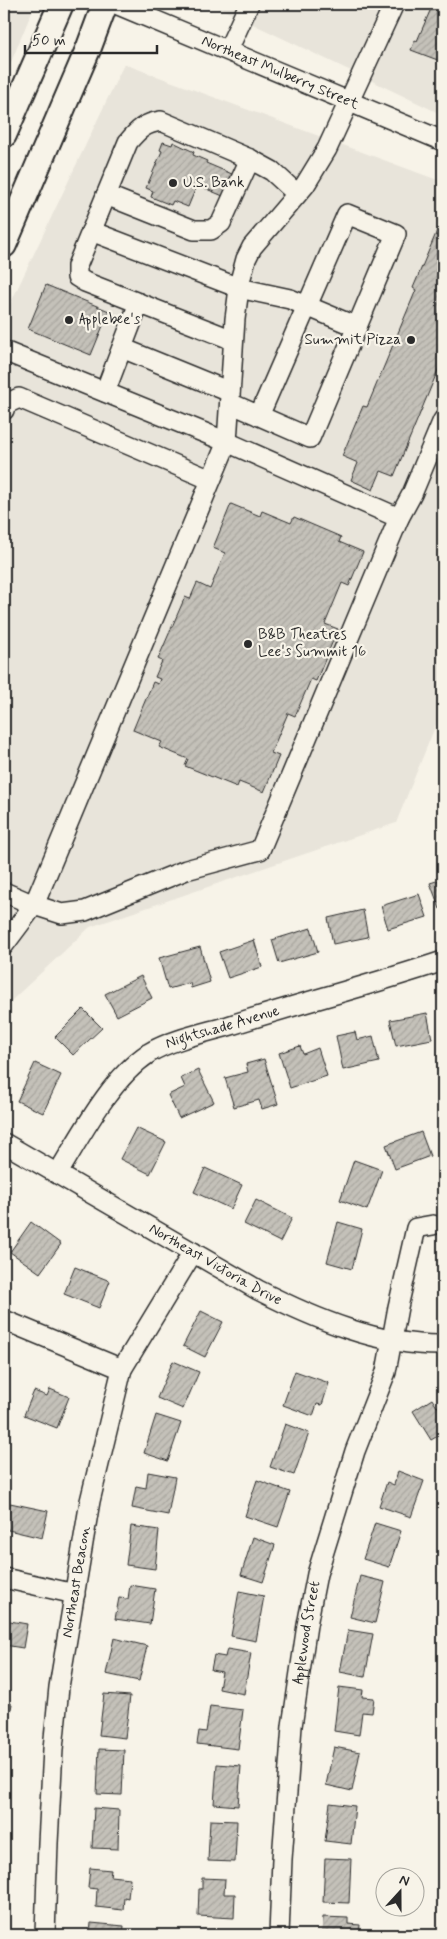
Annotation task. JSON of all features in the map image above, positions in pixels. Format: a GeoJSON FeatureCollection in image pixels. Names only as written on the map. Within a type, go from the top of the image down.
{"type":"FeatureCollection","features":[{"type":"Feature","properties":{"kind":"main road"},"geometry":{"type":"LineString","coordinates":[[4,135],[60,4]]}},
{"type":"Feature","properties":{"kind":"main road"},"geometry":{"type":"LineString","coordinates":[[4,244],[81,65],[105,4]]}},
{"type":"Feature","properties":{"kind":"street","name":"Northeast Mulberry Street"},"geometry":{"type":"LineString","coordinates":[[116,4],[350,100],[443,141]]}},
{"type":"Feature","properties":{"kind":"street"},"geometry":{"type":"LineString","coordinates":[[228,50],[249,4]]}},
{"type":"Feature","properties":{"kind":"street"},"geometry":{"type":"LineString","coordinates":[[4,945],[34,905],[228,442],[233,340],[239,288],[246,259],[252,247],[305,185],[327,149],[390,5]]}},
{"type":"Feature","properties":{"kind":"street"},"geometry":{"type":"LineString","coordinates":[[233,340],[85,282],[77,277],[77,266],[128,142],[139,129],[150,122],[161,122],[250,159],[272,171],[297,194]]}},
{"type":"Feature","properties":{"kind":"street"},"geometry":{"type":"LineString","coordinates":[[106,195],[194,230],[211,230],[221,224],[250,159]]}},
{"type":"Feature","properties":{"kind":"street"},"geometry":{"type":"LineString","coordinates":[[122,348],[230,398],[259,416],[310,438],[396,234],[347,214],[259,416]]}},
{"type":"Feature","properties":{"kind":"street"},"geometry":{"type":"LineString","coordinates":[[91,231],[239,288],[290,299],[356,327]]}},
{"type":"Feature","properties":{"kind":"street"},"geometry":{"type":"LineString","coordinates":[[105,392],[139,303]]}},
{"type":"Feature","properties":{"kind":"street"},"geometry":{"type":"LineString","coordinates":[[4,351],[228,442],[399,518]]}},
{"type":"Feature","properties":{"kind":"street"},"geometry":{"type":"LineString","coordinates":[[4,410],[6,404],[19,398],[211,480]]}},
{"type":"Feature","properties":{"kind":"street"},"geometry":{"type":"LineString","coordinates":[[4,892],[34,905],[62,914],[85,911],[186,870],[260,850],[399,518],[412,494],[443,420]]}},
{"type":"Feature","properties":{"kind":"street","name":"Nightshade Avenue"},"geometry":{"type":"LineString","coordinates":[[58,1173],[90,1120],[119,1080],[150,1053],[173,1043],[249,1019],[443,961]]}},
{"type":"Feature","properties":{"kind":"street","name":"Northeast Victoria Drive"},"geometry":{"type":"LineString","coordinates":[[4,1143],[258,1290],[290,1306],[337,1325],[391,1340],[443,1345]]}},
{"type":"Feature","properties":{"kind":"street","name":"Applewood Street"},"geometry":{"type":"LineString","coordinates":[[279,1935],[282,1859],[292,1726],[307,1625],[317,1574],[355,1451],[386,1372],[391,1340],[416,1228],[433,1225]]}},
{"type":"Feature","properties":{"kind":"street","name":"Northeast Beacon"},"geometry":{"type":"LineString","coordinates":[[45,1935],[53,1749],[60,1687],[90,1501],[122,1369],[193,1252]]}},
{"type":"Feature","properties":{"kind":"street"},"geometry":{"type":"LineString","coordinates":[[4,1320],[122,1369]]}},
{"type":"Feature","properties":{"kind":"street"},"geometry":{"type":"LineString","coordinates":[[4,1578],[75,1594]]}},
{"type":"Feature","properties":{"kind":"shaded area"},"geometry":{"type":"Polygon","coordinates":[[[4,4],[35,4],[4,79],[4,4]]]}},
{"type":"Feature","properties":{"kind":"shaded area"},"geometry":{"type":"Polygon","coordinates":[[[211,4],[443,4],[443,115],[211,4]]]}},
{"type":"Feature","properties":{"kind":"shaded area"},"geometry":{"type":"Polygon","coordinates":[[[124,64],[443,182],[443,707],[396,823],[90,927],[13,999],[4,1014],[4,317],[124,64]]]}},
{"type":"Feature","properties":{"kind":"building"},"geometry":{"type":"Polygon","coordinates":[[[433,4],[443,4],[443,62],[411,50],[415,40],[417,41],[433,4]]]}},
{"type":"Feature","properties":{"kind":"building"},"geometry":{"type":"Polygon","coordinates":[[[163,142],[172,145],[173,142],[194,152],[193,155],[207,161],[206,163],[232,174],[223,196],[197,185],[188,207],[173,201],[171,205],[151,197],[153,191],[146,188],[162,151],[160,150],[163,142]]]}},
{"type":"Feature","properties":{"kind":"building"},"geometry":{"type":"Polygon","coordinates":[[[437,231],[443,233],[443,358],[394,476],[381,471],[373,490],[351,480],[358,463],[342,456],[363,406],[367,407],[416,290],[413,288],[437,231]]]}},
{"type":"Feature","properties":{"kind":"building","name":"Applebee's"},"geometry":{"type":"Polygon","coordinates":[[[46,285],[109,311],[91,355],[28,329],[46,285]]]}},
{"type":"Feature","properties":{"kind":"building","name":"B&B Theatres Lee's Summit 16"},"geometry":{"type":"Polygon","coordinates":[[[231,504],[260,516],[262,511],[291,523],[294,517],[341,537],[339,542],[363,552],[349,586],[342,583],[325,624],[338,629],[316,681],[311,679],[295,716],[288,713],[271,753],[279,756],[264,792],[239,782],[237,787],[185,766],[188,759],[159,747],[162,742],[133,730],[153,682],[158,684],[160,679],[155,677],[162,661],[158,659],[185,597],[190,599],[197,583],[210,589],[225,553],[213,548],[231,504]]]}},
{"type":"Feature","properties":{"kind":"building"},"geometry":{"type":"Polygon","coordinates":[[[443,879],[443,908],[440,909],[430,883],[443,879]]]}},
{"type":"Feature","properties":{"kind":"building"},"geometry":{"type":"Polygon","coordinates":[[[419,894],[427,917],[388,929],[381,906],[419,894]]]}},
{"type":"Feature","properties":{"kind":"building"},"geometry":{"type":"Polygon","coordinates":[[[363,910],[368,937],[333,944],[328,918],[363,910]]]}},
{"type":"Feature","properties":{"kind":"building"},"geometry":{"type":"Polygon","coordinates":[[[311,928],[318,952],[279,963],[272,940],[311,928]]]}},
{"type":"Feature","properties":{"kind":"building"},"geometry":{"type":"Polygon","coordinates":[[[254,940],[262,967],[228,978],[219,952],[254,940]]]}},
{"type":"Feature","properties":{"kind":"building"},"geometry":{"type":"Polygon","coordinates":[[[200,947],[210,982],[191,988],[190,983],[168,989],[159,958],[200,947]]]}},
{"type":"Feature","properties":{"kind":"building"},"geometry":{"type":"Polygon","coordinates":[[[141,976],[152,998],[117,1016],[105,994],[141,976]]]}},
{"type":"Feature","properties":{"kind":"building"},"geometry":{"type":"Polygon","coordinates":[[[83,1009],[102,1028],[73,1055],[55,1037],[83,1009]]]}},
{"type":"Feature","properties":{"kind":"building"},"geometry":{"type":"Polygon","coordinates":[[[427,1013],[432,1039],[396,1046],[390,1020],[427,1013]]]}},
{"type":"Feature","properties":{"kind":"building"},"geometry":{"type":"Polygon","coordinates":[[[355,1032],[357,1040],[373,1036],[379,1062],[343,1070],[336,1036],[355,1032]]]}},
{"type":"Feature","properties":{"kind":"building"},"geometry":{"type":"Polygon","coordinates":[[[300,1046],[303,1054],[318,1048],[327,1076],[290,1088],[279,1053],[300,1046]]]}},
{"type":"Feature","properties":{"kind":"building"},"geometry":{"type":"Polygon","coordinates":[[[264,1059],[278,1104],[262,1109],[259,1100],[234,1107],[225,1078],[248,1072],[246,1064],[264,1059]]]}},
{"type":"Feature","properties":{"kind":"building"},"geometry":{"type":"Polygon","coordinates":[[[35,1063],[61,1075],[43,1113],[17,1101],[35,1063]]]}},
{"type":"Feature","properties":{"kind":"building"},"geometry":{"type":"Polygon","coordinates":[[[198,1070],[214,1102],[179,1118],[168,1095],[185,1087],[181,1078],[198,1070]]]}},
{"type":"Feature","properties":{"kind":"building"},"geometry":{"type":"Polygon","coordinates":[[[136,1128],[166,1142],[150,1174],[120,1159],[136,1128]]]}},
{"type":"Feature","properties":{"kind":"building"},"geometry":{"type":"Polygon","coordinates":[[[421,1132],[430,1156],[395,1169],[386,1145],[421,1132]]]}},
{"type":"Feature","properties":{"kind":"building"},"geometry":{"type":"Polygon","coordinates":[[[354,1160],[382,1170],[367,1210],[340,1200],[354,1160]]]}},
{"type":"Feature","properties":{"kind":"building"},"geometry":{"type":"Polygon","coordinates":[[[205,1168],[242,1185],[231,1209],[194,1192],[205,1168]]]}},
{"type":"Feature","properties":{"kind":"building"},"geometry":{"type":"Polygon","coordinates":[[[256,1200],[292,1218],[280,1242],[244,1224],[256,1200]]]}},
{"type":"Feature","properties":{"kind":"building"},"geometry":{"type":"Polygon","coordinates":[[[31,1222],[61,1244],[40,1273],[10,1252],[31,1222]]]}},
{"type":"Feature","properties":{"kind":"building"},"geometry":{"type":"Polygon","coordinates":[[[338,1222],[362,1229],[352,1269],[327,1262],[338,1222]]]}},
{"type":"Feature","properties":{"kind":"building"},"geometry":{"type":"Polygon","coordinates":[[[75,1267],[110,1281],[99,1308],[64,1294],[75,1267]]]}},
{"type":"Feature","properties":{"kind":"building"},"geometry":{"type":"Polygon","coordinates":[[[201,1311],[223,1322],[205,1357],[183,1346],[201,1311]]]}},
{"type":"Feature","properties":{"kind":"building"},"geometry":{"type":"Polygon","coordinates":[[[173,1361],[199,1372],[183,1409],[157,1398],[173,1361]]]}},
{"type":"Feature","properties":{"kind":"building"},"geometry":{"type":"Polygon","coordinates":[[[295,1371],[329,1383],[322,1405],[317,1404],[313,1416],[283,1405],[295,1371]]]}},
{"type":"Feature","properties":{"kind":"building"},"geometry":{"type":"Polygon","coordinates":[[[50,1389],[69,1397],[57,1428],[24,1415],[34,1391],[47,1396],[50,1389]]]}},
{"type":"Feature","properties":{"kind":"building"},"geometry":{"type":"Polygon","coordinates":[[[432,1399],[437,1407],[443,1404],[443,1433],[431,1440],[413,1411],[432,1399]]]}},
{"type":"Feature","properties":{"kind":"building"},"geometry":{"type":"Polygon","coordinates":[[[156,1415],[181,1423],[168,1461],[144,1453],[156,1415]]]}},
{"type":"Feature","properties":{"kind":"building"},"geometry":{"type":"Polygon","coordinates":[[[285,1424],[309,1433],[294,1475],[270,1467],[285,1424]]]}},
{"type":"Feature","properties":{"kind":"building"},"geometry":{"type":"Polygon","coordinates":[[[398,1471],[424,1481],[411,1517],[379,1506],[387,1482],[394,1485],[398,1471]]]}},
{"type":"Feature","properties":{"kind":"building"},"geometry":{"type":"Polygon","coordinates":[[[148,1472],[175,1477],[168,1515],[132,1508],[136,1486],[146,1488],[148,1472]]]}},
{"type":"Feature","properties":{"kind":"building"},"geometry":{"type":"Polygon","coordinates":[[[257,1480],[290,1492],[278,1527],[245,1516],[257,1480]]]}},
{"type":"Feature","properties":{"kind":"building"},"geometry":{"type":"Polygon","coordinates":[[[10,1503],[48,1511],[42,1538],[4,1529],[10,1503]]]}},
{"type":"Feature","properties":{"kind":"building"},"geometry":{"type":"Polygon","coordinates":[[[375,1523],[401,1531],[389,1567],[363,1559],[375,1523]]]}},
{"type":"Feature","properties":{"kind":"building"},"geometry":{"type":"Polygon","coordinates":[[[131,1526],[159,1530],[155,1569],[126,1565],[131,1526]]]}},
{"type":"Feature","properties":{"kind":"building"},"geometry":{"type":"Polygon","coordinates":[[[253,1537],[275,1545],[263,1582],[241,1575],[253,1537]]]}},
{"type":"Feature","properties":{"kind":"building"},"geometry":{"type":"Polygon","coordinates":[[[360,1576],[385,1582],[375,1623],[350,1617],[360,1576]]]}},
{"type":"Feature","properties":{"kind":"building"},"geometry":{"type":"Polygon","coordinates":[[[130,1585],[155,1589],[150,1624],[115,1619],[119,1598],[128,1599],[130,1585]]]}},
{"type":"Feature","properties":{"kind":"building"},"geometry":{"type":"Polygon","coordinates":[[[239,1591],[264,1596],[256,1641],[231,1636],[239,1591]]]}},
{"type":"Feature","properties":{"kind":"building"},"geometry":{"type":"Polygon","coordinates":[[[4,1620],[27,1624],[23,1648],[4,1645],[4,1620]]]}},
{"type":"Feature","properties":{"kind":"building"},"geometry":{"type":"Polygon","coordinates":[[[348,1630],[373,1634],[365,1677],[340,1672],[348,1630]]]}},
{"type":"Feature","properties":{"kind":"building"},"geometry":{"type":"Polygon","coordinates":[[[114,1638],[147,1646],[139,1681],[106,1674],[114,1638]]]}},
{"type":"Feature","properties":{"kind":"building"},"geometry":{"type":"Polygon","coordinates":[[[227,1649],[251,1653],[244,1694],[219,1689],[222,1672],[211,1670],[214,1655],[225,1657],[227,1649]]]}},
{"type":"Feature","properties":{"kind":"building"},"geometry":{"type":"Polygon","coordinates":[[[339,1687],[363,1690],[362,1697],[374,1698],[372,1713],[362,1712],[359,1735],[334,1731],[339,1687]]]}},
{"type":"Feature","properties":{"kind":"building"},"geometry":{"type":"Polygon","coordinates":[[[104,1694],[130,1696],[125,1738],[99,1735],[104,1694]]]}},
{"type":"Feature","properties":{"kind":"building"},"geometry":{"type":"Polygon","coordinates":[[[4,1703],[12,1704],[4,1743],[4,1703]]]}},
{"type":"Feature","properties":{"kind":"building"},"geometry":{"type":"Polygon","coordinates":[[[210,1706],[243,1710],[238,1749],[197,1744],[199,1731],[206,1732],[210,1706]]]}},
{"type":"Feature","properties":{"kind":"building"},"geometry":{"type":"Polygon","coordinates":[[[334,1747],[360,1752],[352,1791],[326,1785],[334,1747]]]}},
{"type":"Feature","properties":{"kind":"building"},"geometry":{"type":"Polygon","coordinates":[[[99,1749],[124,1750],[122,1795],[97,1794],[99,1749]]]}},
{"type":"Feature","properties":{"kind":"building"},"geometry":{"type":"Polygon","coordinates":[[[217,1764],[241,1766],[238,1806],[214,1804],[217,1764]]]}},
{"type":"Feature","properties":{"kind":"building"},"geometry":{"type":"Polygon","coordinates":[[[330,1803],[355,1806],[351,1844],[325,1841],[330,1803]]]}},
{"type":"Feature","properties":{"kind":"building"},"geometry":{"type":"Polygon","coordinates":[[[94,1808],[119,1810],[118,1849],[92,1848],[94,1808]]]}},
{"type":"Feature","properties":{"kind":"building"},"geometry":{"type":"Polygon","coordinates":[[[210,1820],[237,1821],[235,1862],[208,1861],[210,1820]]]}},
{"type":"Feature","properties":{"kind":"building"},"geometry":{"type":"Polygon","coordinates":[[[325,1858],[351,1859],[349,1903],[323,1902],[325,1858]]]}},
{"type":"Feature","properties":{"kind":"building"},"geometry":{"type":"Polygon","coordinates":[[[90,1868],[111,1870],[110,1876],[130,1878],[128,1898],[124,1897],[123,1910],[96,1907],[97,1889],[88,1888],[90,1868]]]}},
{"type":"Feature","properties":{"kind":"building"},"geometry":{"type":"Polygon","coordinates":[[[202,1878],[225,1879],[224,1894],[235,1894],[234,1918],[198,1916],[199,1889],[202,1889],[202,1878]]]}},
{"type":"Feature","properties":{"kind":"building"},"geometry":{"type":"Polygon","coordinates":[[[323,1917],[348,1918],[348,1924],[360,1925],[359,1935],[322,1935],[323,1917]]]}},
{"type":"Feature","properties":{"kind":"building"},"geometry":{"type":"Polygon","coordinates":[[[91,1923],[124,1926],[123,1935],[90,1935],[91,1923]]]}},
{"type":"Feature","properties":{"kind":"place","name":"U.S. Bank"},"geometry":{"type":"Point","coordinates":[173,183]}},
{"type":"Feature","properties":{"kind":"place","name":"Applebee's"},"geometry":{"type":"Point","coordinates":[69,320]}},
{"type":"Feature","properties":{"kind":"place","name":"Summit Pizza"},"geometry":{"type":"Point","coordinates":[411,340]}},
{"type":"Feature","properties":{"kind":"place","name":"B&B Theatres Lee's Summit 16"},"geometry":{"type":"Point","coordinates":[248,644]}}]}
